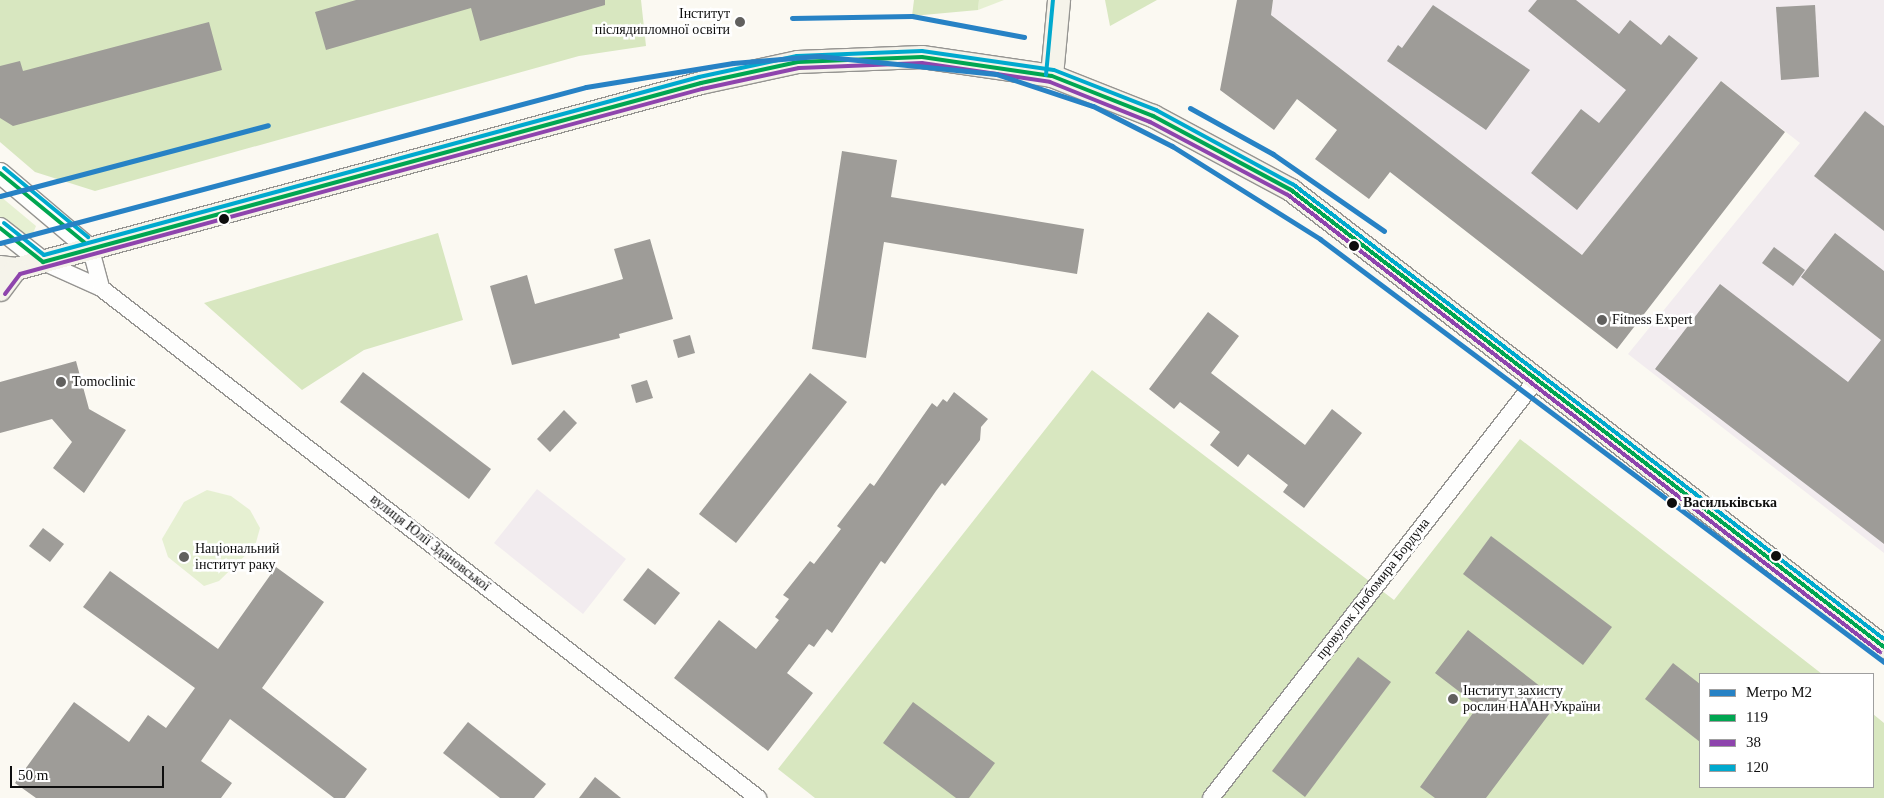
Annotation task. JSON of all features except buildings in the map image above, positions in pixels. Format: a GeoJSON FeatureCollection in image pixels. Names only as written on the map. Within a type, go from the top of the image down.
{"type":"FeatureCollection","features":[{"type":"Feature","properties":{"kind":"main road"},"geometry":{"type":"LineString","coordinates":[[1052,76],[1059,0]]}},
{"type":"Feature","properties":{"kind":"main road"},"geometry":{"type":"LineString","coordinates":[[0,290],[8,268],[43,262],[91,250],[701,83],[798,62],[922,57],[1052,76],[1153,116],[1291,190],[1884,647]]}},
{"type":"Feature","properties":{"kind":"street"},"geometry":{"type":"LineString","coordinates":[[0,173],[91,250],[101,288]]}},
{"type":"Feature","properties":{"kind":"street","name":"вулиця Юлії Здановської"},"geometry":{"type":"LineString","coordinates":[[0,228],[43,262],[101,288],[758,798]]}},
{"type":"Feature","properties":{"kind":"street","name":"провулок Любомира Бордуна"},"geometry":{"type":"LineString","coordinates":[[1211,798],[1536,380]]}},
{"type":"Feature","properties":{"kind":"shaded area"},"geometry":{"type":"Polygon","coordinates":[[[1273,0],[1884,0],[1884,553],[1628,354],[1800,143],[1721,81],[1582,255],[1271,15],[1273,0]]]}},
{"type":"Feature","properties":{"kind":"shaded area"},"geometry":{"type":"Polygon","coordinates":[[[537,489],[626,559],[583,614],[494,543],[537,489]]]}},
{"type":"Feature","properties":{"kind":"green space"},"geometry":{"type":"Polygon","coordinates":[[[0,0],[641,0],[646,46],[579,56],[95,191],[35,172],[0,142],[0,0]]]}},
{"type":"Feature","properties":{"kind":"green space"},"geometry":{"type":"Polygon","coordinates":[[[914,0],[979,0],[978,10],[912,16],[914,0]]]}},
{"type":"Feature","properties":{"kind":"green space"},"geometry":{"type":"Polygon","coordinates":[[[979,0],[1004,0],[978,10],[979,0]]]}},
{"type":"Feature","properties":{"kind":"green space"},"geometry":{"type":"Polygon","coordinates":[[[1105,0],[1157,0],[1110,26],[1105,0]]]}},
{"type":"Feature","properties":{"kind":"green space"},"geometry":{"type":"Polygon","coordinates":[[[0,196],[36,226],[32,236],[26,239],[0,221],[0,196]]]}},
{"type":"Feature","properties":{"kind":"green space"},"geometry":{"type":"Polygon","coordinates":[[[438,233],[463,320],[364,350],[302,390],[204,303],[438,233]]]}},
{"type":"Feature","properties":{"kind":"green space"},"geometry":{"type":"Polygon","coordinates":[[[1092,370],[1394,600],[1520,439],[1821,673],[1699,673],[1699,788],[1874,788],[1874,715],[1884,723],[1884,798],[815,798],[778,769],[1092,370]]]}},
{"type":"Feature","properties":{"kind":"green space"},"geometry":{"type":"Polygon","coordinates":[[[207,490],[231,496],[250,510],[260,528],[255,546],[219,581],[204,586],[168,557],[162,539],[184,502],[207,490]]]}},
{"type":"Feature","properties":{"kind":"metro line","name":"M2"},"geometry":{"type":"LineString","coordinates":[[792,18],[912,16],[1024,37]]}},
{"type":"Feature","properties":{"kind":"metro line","name":"M2"},"geometry":{"type":"LineString","coordinates":[[0,243],[586,87],[733,63],[818,56],[996,74],[1093,106],[1172,146],[1320,239],[1884,662]]}},
{"type":"Feature","properties":{"kind":"metro line","name":"M2"},"geometry":{"type":"LineString","coordinates":[[1190,108],[1273,154],[1384,231]]}},
{"type":"Feature","properties":{"kind":"metro line","name":"M2"},"geometry":{"type":"LineString","coordinates":[[0,196],[268,125]]}},
{"type":"Feature","properties":{"kind":"transit line","name":"120"},"geometry":{"type":"LineString","coordinates":[[1046,75],[1053,0]]}},
{"type":"Feature","properties":{"kind":"transit line","name":"120"},"geometry":{"type":"LineString","coordinates":[[4,223],[44,255],[699,77],[797,56],[922,51],[1054,70],[1156,110],[1294,185],[1884,639]]}},
{"type":"Feature","properties":{"kind":"transit line","name":"119"},"geometry":{"type":"LineString","coordinates":[[0,228],[43,262],[701,83],[798,62],[922,57],[1052,76],[1153,116],[1291,190],[1884,647]]}},
{"type":"Feature","properties":{"kind":"transit line","name":"38"},"geometry":{"type":"LineString","coordinates":[[5,294],[20,274],[702,89],[799,68],[922,63],[1050,82],[1150,122],[1288,195],[1880,652]]}},
{"type":"Feature","properties":{"kind":"transit line","name":"120"},"geometry":{"type":"LineString","coordinates":[[4,168],[88,237]]}},
{"type":"Feature","properties":{"kind":"transit line","name":"119"},"geometry":{"type":"LineString","coordinates":[[0,173],[84,242]]}},
{"type":"Feature","properties":{"kind":"place","name":"Інститут післядипломної освіти"},"geometry":{"type":"Point","coordinates":[740,22]}},
{"type":"Feature","properties":{"kind":"place","name":"Fitness Expert"},"geometry":{"type":"Point","coordinates":[1602,320]}},
{"type":"Feature","properties":{"kind":"place","name":"Tomoclinic"},"geometry":{"type":"Point","coordinates":[61,382]}},
{"type":"Feature","properties":{"kind":"place","name":"Васильківська"},"geometry":{"type":"Point","coordinates":[1672,503]}},
{"type":"Feature","properties":{"kind":"place","name":"Національний інститут раку"},"geometry":{"type":"Point","coordinates":[184,557]}},
{"type":"Feature","properties":{"kind":"place","name":"Інститут захисту рослин НААН України"},"geometry":{"type":"Point","coordinates":[1453,699]}}]}
